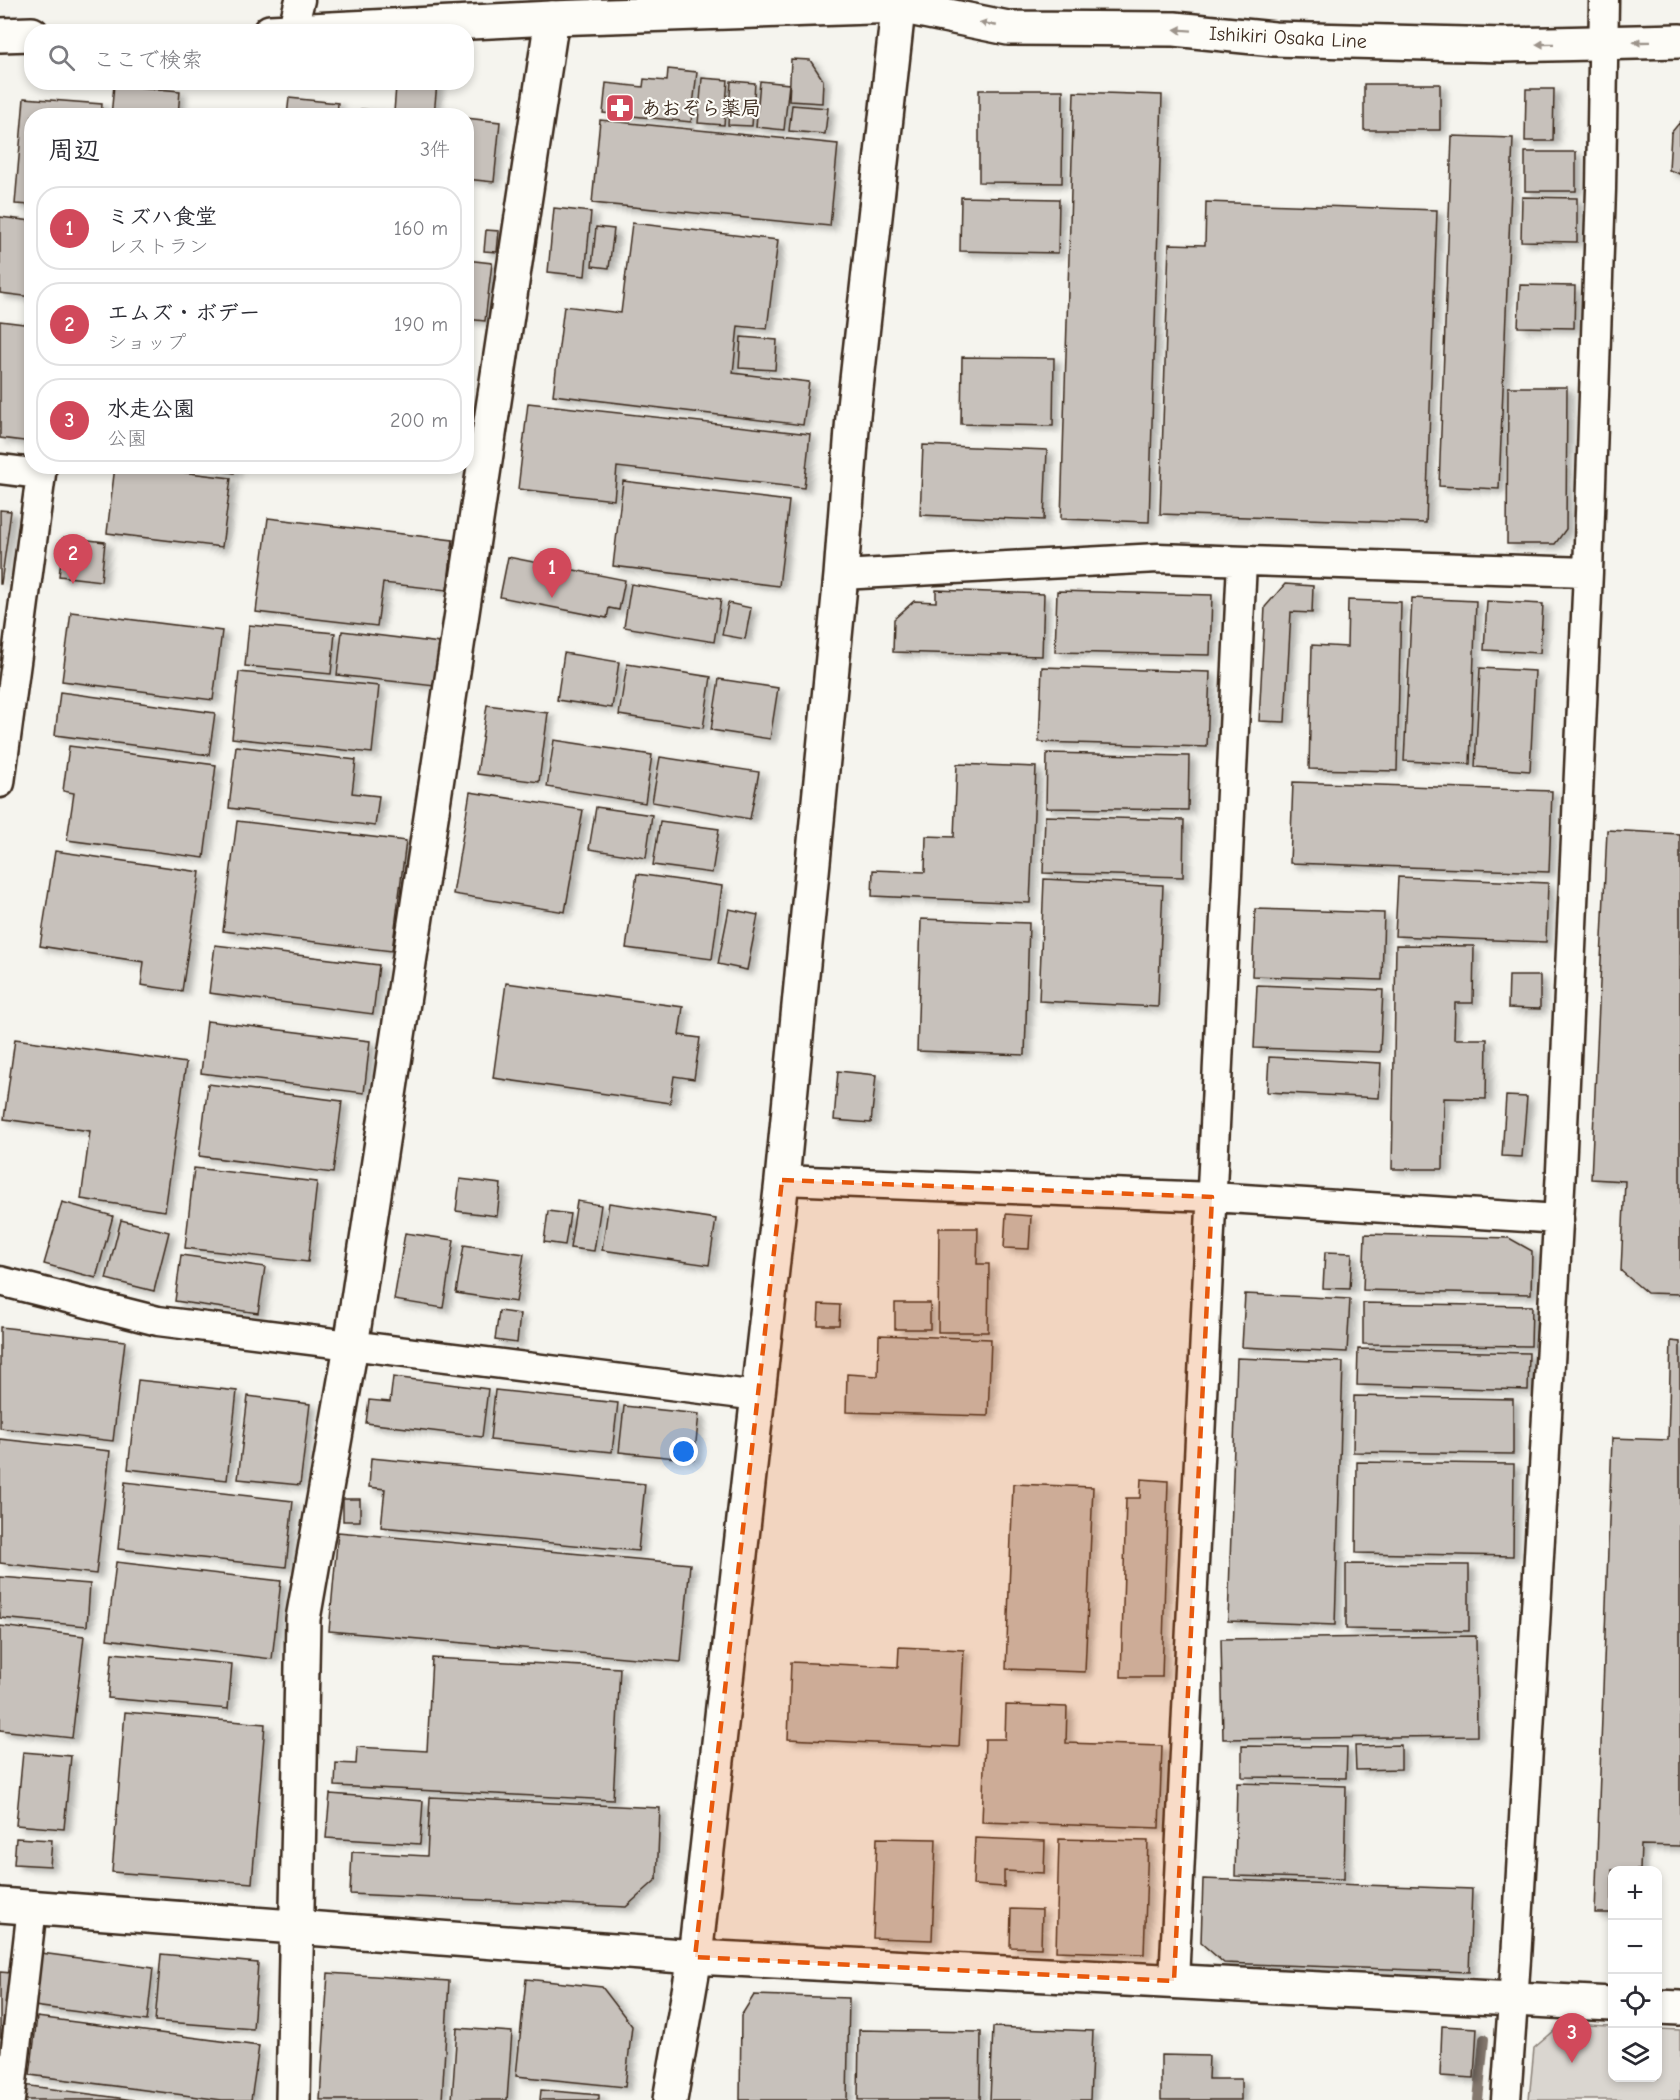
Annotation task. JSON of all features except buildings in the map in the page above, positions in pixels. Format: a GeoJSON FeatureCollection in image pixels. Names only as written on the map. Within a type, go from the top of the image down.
{"type":"FeatureCollection","features":[{"type":"Feature","properties":{"kind":"street"},"geometry":{"type":"LineString","coordinates":[[294,24],[300,0]]}},
{"type":"Feature","properties":{"kind":"street"},"geometry":{"type":"LineString","coordinates":[[1506,2100],[1559,1219],[1588,572],[1601,201],[1604,0]]}},
{"type":"Feature","properties":{"kind":"street"},"geometry":{"type":"LineString","coordinates":[[670,2100],[695,1957],[782,1180],[841,575],[853,416],[908,2]]}},
{"type":"Feature","properties":{"kind":"street","name":"Ishikiri Osaka Line"},"geometry":{"type":"LineString","coordinates":[[432,24],[908,2],[1008,28],[1174,29],[1274,39],[1503,45],[1680,41]]}},
{"type":"Feature","properties":{"kind":"street"},"geometry":{"type":"LineString","coordinates":[[293,2100],[303,1618],[351,1346],[552,18]]}},
{"type":"Feature","properties":{"kind":"street"},"geometry":{"type":"LineString","coordinates":[[0,34],[24,34]]}},
{"type":"Feature","properties":{"kind":"street"},"geometry":{"type":"LineString","coordinates":[[0,469],[24,472]]}},
{"type":"Feature","properties":{"kind":"street"},"geometry":{"type":"LineString","coordinates":[[0,783],[41,474]]}},
{"type":"Feature","properties":{"kind":"street"},"geometry":{"type":"LineString","coordinates":[[841,575],[1158,558],[1588,572]]}},
{"type":"Feature","properties":{"kind":"street"},"geometry":{"type":"LineString","coordinates":[[1174,1981],[1242,562]]}},
{"type":"Feature","properties":{"kind":"street"},"geometry":{"type":"LineString","coordinates":[[782,1180],[1212,1197],[1559,1219]]}},
{"type":"Feature","properties":{"kind":"street"},"geometry":{"type":"LineString","coordinates":[[0,1281],[158,1321],[758,1396]]}},
{"type":"Feature","properties":{"kind":"street"},"geometry":{"type":"LineString","coordinates":[[10,2100],[16,1906],[695,1957],[1608,2004]]}},
{"type":"Feature","properties":{"kind":"street"},"geometry":{"type":"LineString","coordinates":[[1662,2007],[1680,2008]]}},
{"type":"Feature","properties":{"kind":"highlighted area"},"geometry":{"type":"Polygon","coordinates":[[[782,1180],[1212,1197],[1174,1981],[695,1957],[782,1180]]]}},
{"type":"Feature","properties":{"kind":"shaded area"},"geometry":{"type":"Polygon","coordinates":[[[1562,2024],[1608,2026],[1608,2082],[1662,2082],[1662,2029],[1680,2030],[1680,2100],[1529,2100],[1534,2048],[1562,2024]]]}},
{"type":"Feature","properties":{"kind":"waterway"},"geometry":{"type":"LineString","coordinates":[[1478,2100],[1484,2039]]}},
{"type":"Feature","properties":{"kind":"place","name":"あおぞら薬局"},"geometry":{"type":"Point","coordinates":[620,108]}},
{"type":"Feature","properties":{"kind":"place","name":"エムズ・ボデー"},"geometry":{"type":"Point","coordinates":[73,584]}},
{"type":"Feature","properties":{"kind":"place","name":"ミズハ食堂"},"geometry":{"type":"Point","coordinates":[552,598]}},
{"type":"Feature","properties":{"kind":"place","name":"水走公園"},"geometry":{"type":"Point","coordinates":[1572,2063]}}]}
